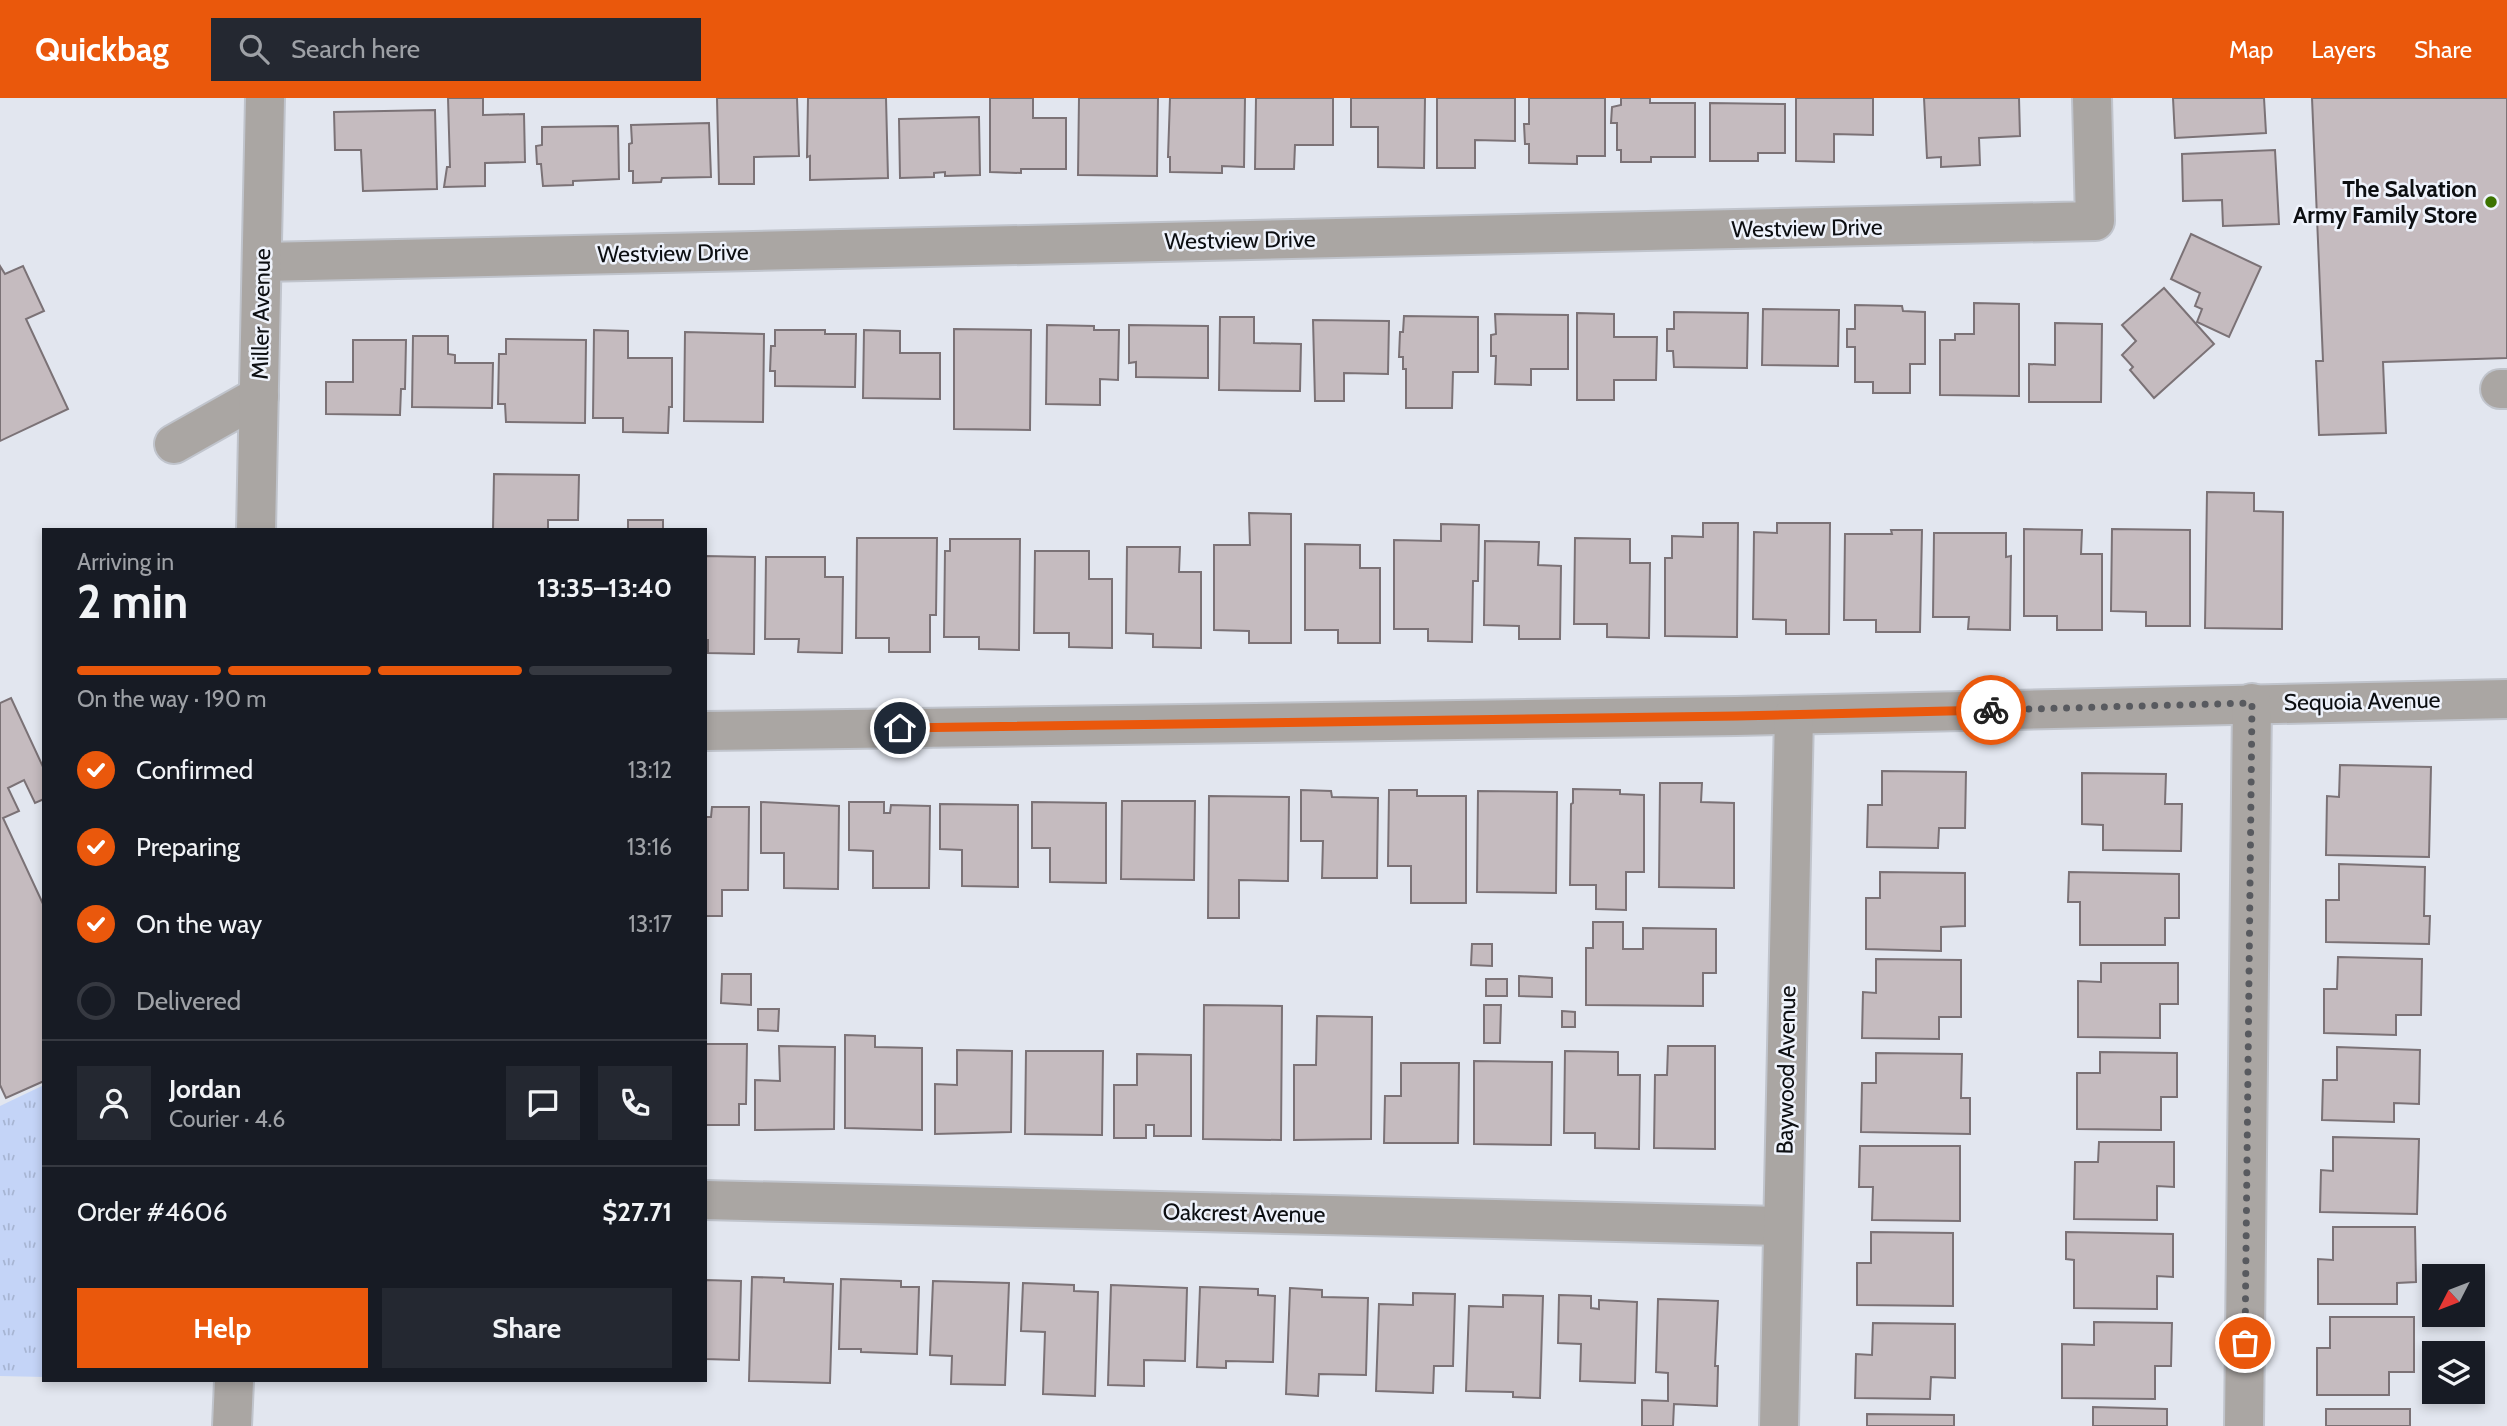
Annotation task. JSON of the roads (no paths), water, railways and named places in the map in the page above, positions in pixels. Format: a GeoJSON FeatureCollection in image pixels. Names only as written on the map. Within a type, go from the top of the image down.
{"type":"FeatureCollection","features":[{"type":"Feature","properties":{"kind":"street","name":"Miller Avenue"},"geometry":{"type":"LineString","coordinates":[[257,528],[265,98]]}},
{"type":"Feature","properties":{"kind":"street","name":"Westview Drive"},"geometry":{"type":"LineString","coordinates":[[262,262],[2095,221],[2092,98]]}},
{"type":"Feature","properties":{"kind":"street"},"geometry":{"type":"LineString","coordinates":[[174,444],[259,396]]}},
{"type":"Feature","properties":{"kind":"street","name":"Sequoia Avenue"},"geometry":{"type":"LineString","coordinates":[[707,731],[1794,715],[2507,699]]}},
{"type":"Feature","properties":{"kind":"street"},"geometry":{"type":"LineString","coordinates":[[2244,1426],[2252,703]]}},
{"type":"Feature","properties":{"kind":"street","name":"Baywood Avenue"},"geometry":{"type":"LineString","coordinates":[[1779,1426],[1794,715]]}},
{"type":"Feature","properties":{"kind":"street","name":"Oakcrest Avenue"},"geometry":{"type":"LineString","coordinates":[[707,1200],[1783,1226]]}},
{"type":"Feature","properties":{"kind":"street"},"geometry":{"type":"LineString","coordinates":[[232,1426],[234,1382]]}},
{"type":"Feature","properties":{"kind":"place","name":"The Salvation Army Family Store"},"geometry":{"type":"Point","coordinates":[2491,202]}}]}
